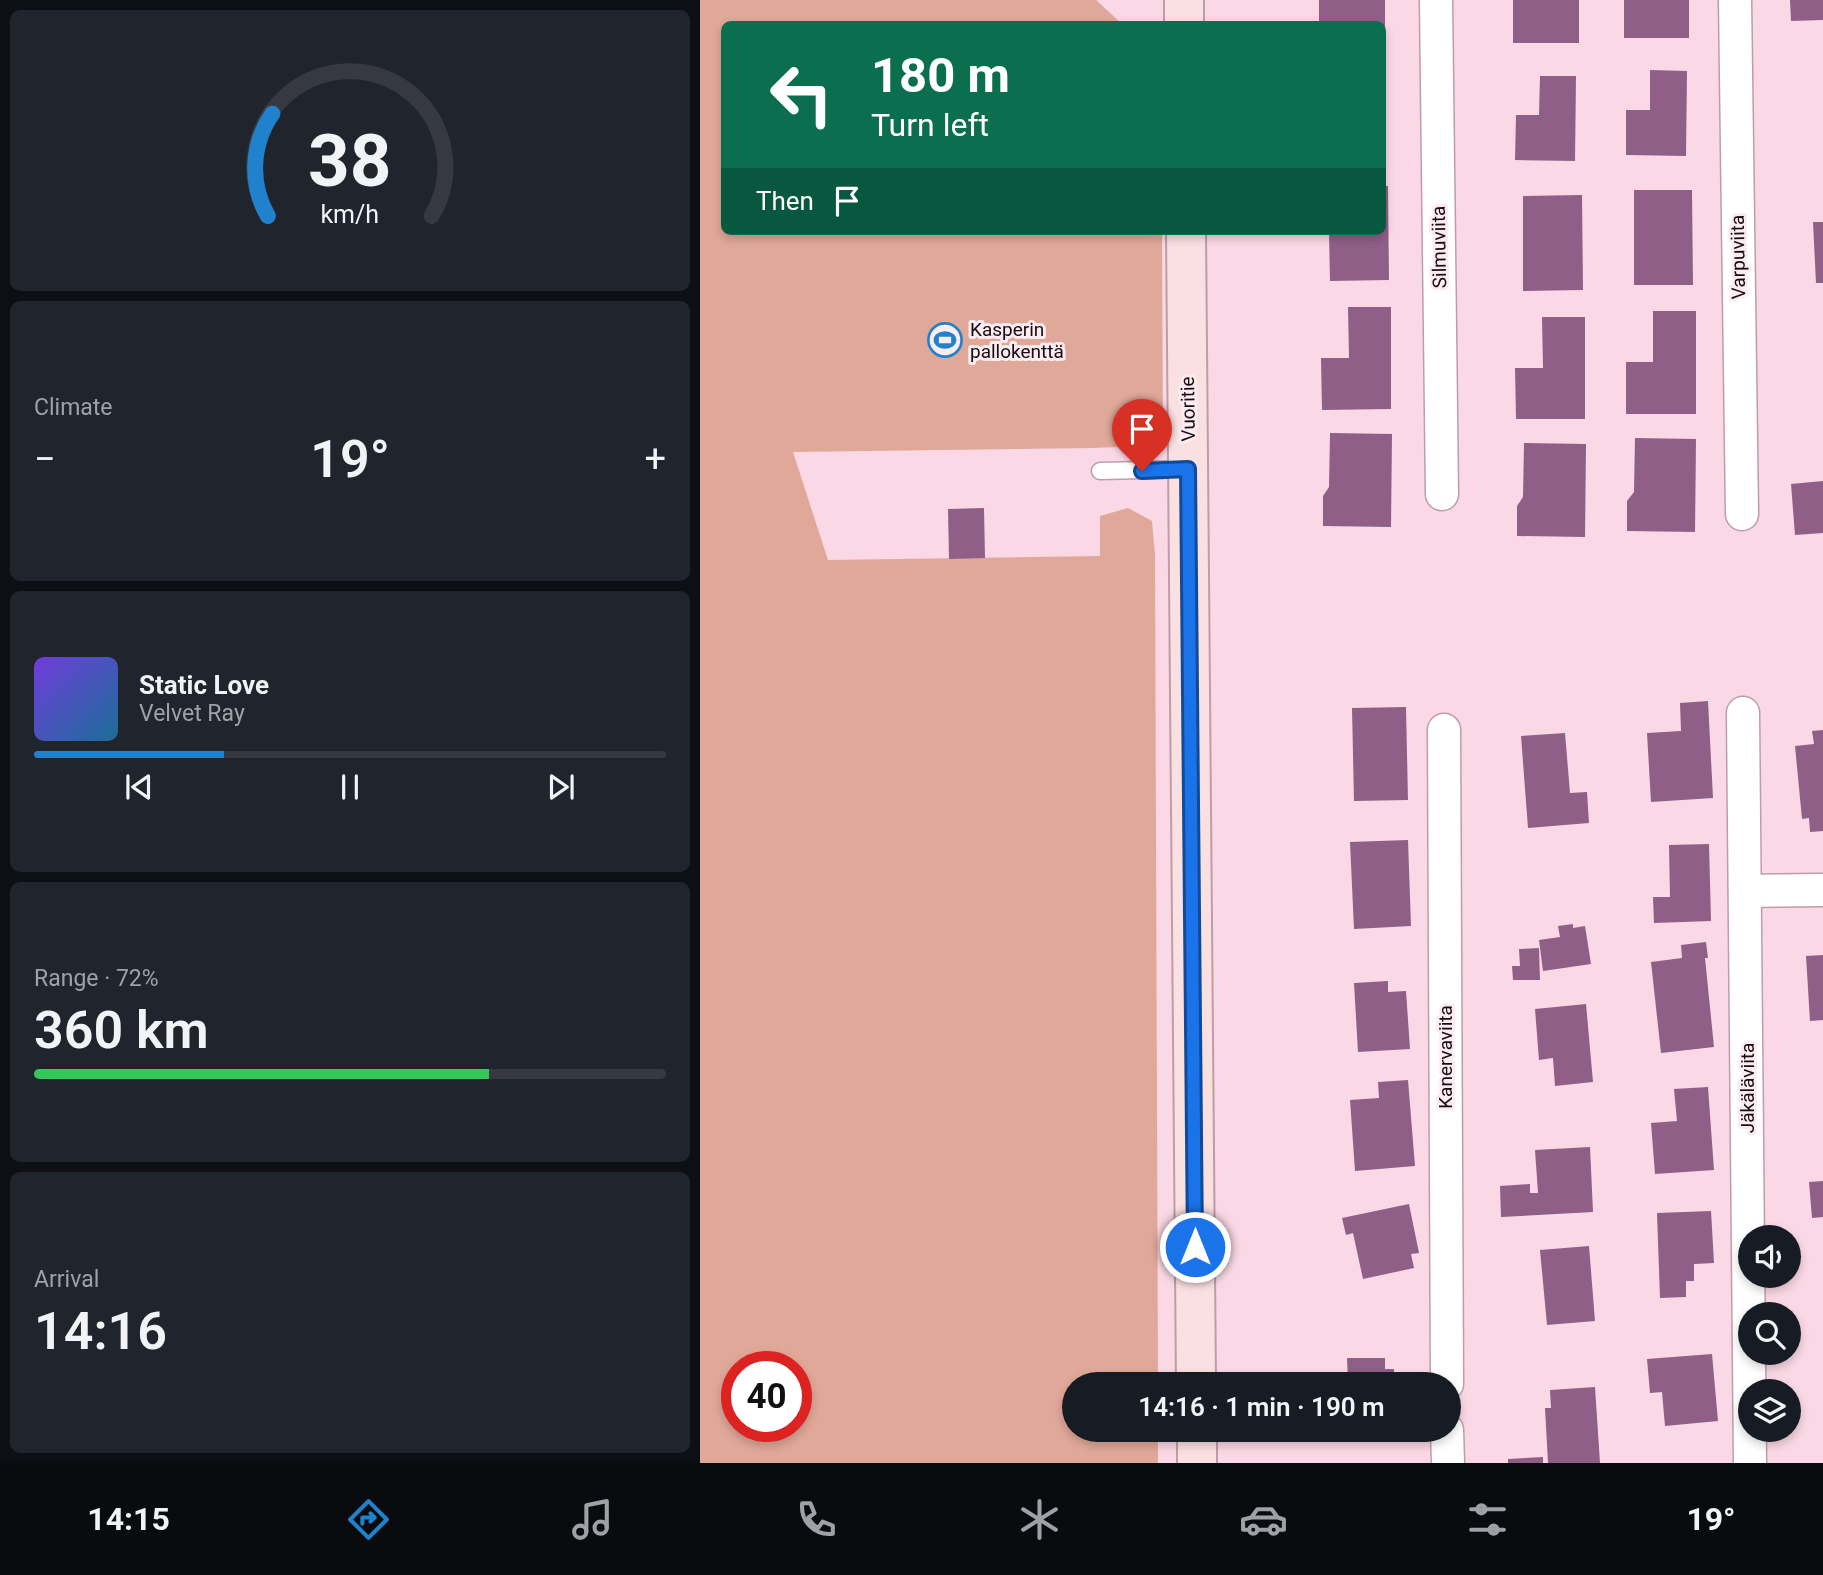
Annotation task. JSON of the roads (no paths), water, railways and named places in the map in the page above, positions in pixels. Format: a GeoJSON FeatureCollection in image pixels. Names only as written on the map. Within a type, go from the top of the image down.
{"type":"FeatureCollection","features":[{"type":"Feature","properties":{"kind":"street"},"geometry":{"type":"LineString","coordinates":[[1184,0],[1184,21]]}},
{"type":"Feature","properties":{"kind":"street","name":"Silmuviita"},"geometry":{"type":"LineString","coordinates":[[1436,0],[1442,494]]}},
{"type":"Feature","properties":{"kind":"street","name":"Varpuviita"},"geometry":{"type":"LineString","coordinates":[[1735,0],[1742,514]]}},
{"type":"Feature","properties":{"kind":"street","name":"Vuoritie"},"geometry":{"type":"LineString","coordinates":[[1186,235],[1196,1372]]}},
{"type":"Feature","properties":{"kind":"street","name":"Jäkäläviita"},"geometry":{"type":"LineString","coordinates":[[1743,713],[1750,1463]]}},
{"type":"Feature","properties":{"kind":"street","name":"Kanervaviita"},"geometry":{"type":"LineString","coordinates":[[1444,730],[1447,1372]]}},
{"type":"Feature","properties":{"kind":"street"},"geometry":{"type":"LineString","coordinates":[[1745,891],[1823,890]]}},
{"type":"Feature","properties":{"kind":"street"},"geometry":{"type":"LineString","coordinates":[[1197,1442],[1197,1463]]}},
{"type":"Feature","properties":{"kind":"street"},"geometry":{"type":"LineString","coordinates":[[1447,1442],[1448,1463]]}},
{"type":"Feature","properties":{"kind":"lane"},"geometry":{"type":"LineString","coordinates":[[1100,471],[1188,469]]}},
{"type":"Feature","properties":{"kind":"place","name":"Kasperin pallokenttä"},"geometry":{"type":"Point","coordinates":[945,340]}}]}
